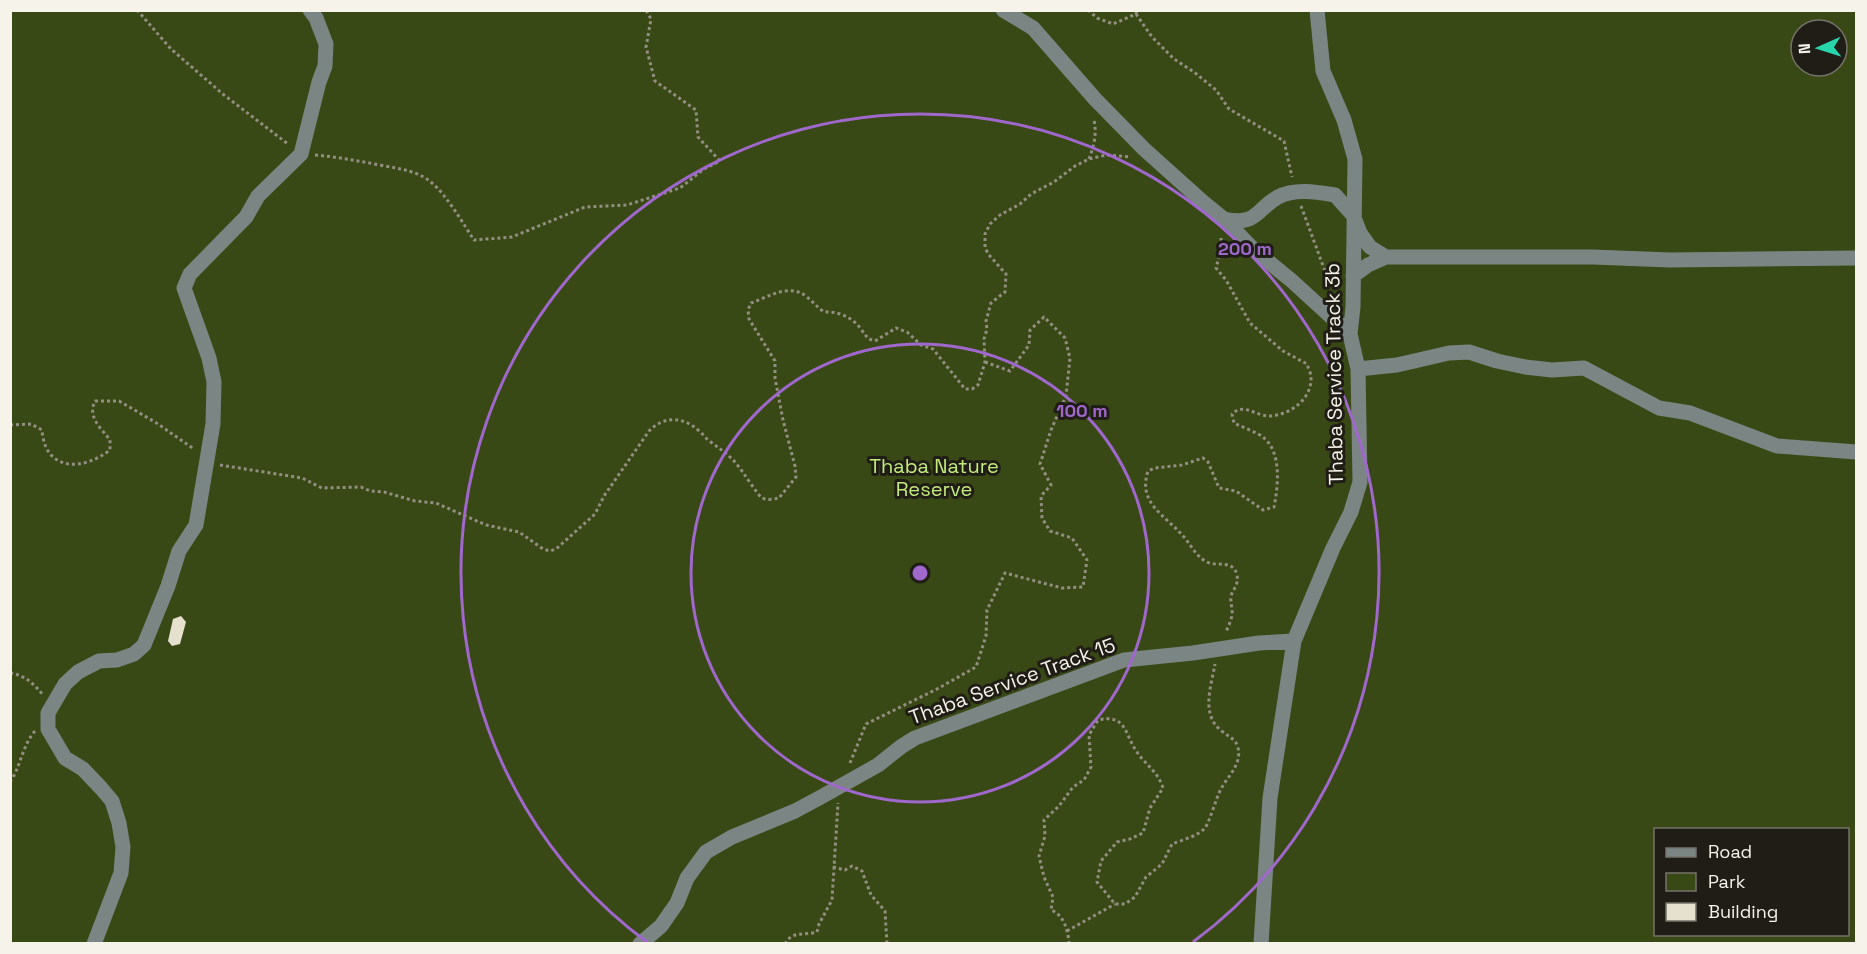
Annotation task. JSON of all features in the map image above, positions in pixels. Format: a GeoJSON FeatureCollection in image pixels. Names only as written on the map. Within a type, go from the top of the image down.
{"type":"FeatureCollection","features":[{"type":"Feature","properties":{"kind":"street"},"geometry":{"type":"LineString","coordinates":[[94,944],[121,873],[123,847],[119,823],[112,801],[83,769],[65,758],[48,729],[48,713],[65,684],[78,672],[99,661],[117,660],[135,654],[144,645],[168,586],[179,551],[196,525],[213,424],[214,382],[209,358],[184,288],[190,274],[246,217],[258,196],[301,154],[319,82],[326,66],[326,44],[316,18],[310,10]]}},
{"type":"Feature","properties":{"kind":"street"},"geometry":{"type":"LineString","coordinates":[[1003,10],[1033,28],[1089,92],[1153,158],[1224,219],[1253,249],[1292,280],[1350,334]]}},
{"type":"Feature","properties":{"kind":"street","name":"Thaba Service Track 3b"},"geometry":{"type":"LineString","coordinates":[[1261,944],[1270,798],[1294,641],[1333,548],[1351,512],[1360,482],[1358,369],[1350,334],[1353,295],[1355,159],[1344,120],[1323,71],[1317,10]]}},
{"type":"Feature","properties":{"kind":"street"},"geometry":{"type":"LineString","coordinates":[[1224,219],[1238,222],[1251,219],[1278,198],[1295,193],[1335,195],[1353,215],[1360,233],[1370,247],[1386,257]]}},
{"type":"Feature","properties":{"kind":"street"},"geometry":{"type":"LineString","coordinates":[[1353,276],[1368,265],[1386,257],[1593,257],[1670,260],[1857,258]]}},
{"type":"Feature","properties":{"kind":"street"},"geometry":{"type":"LineString","coordinates":[[1358,369],[1397,365],[1449,353],[1470,352],[1525,367],[1552,370],[1584,368],[1659,408],[1690,413],[1777,446],[1857,452]]}},
{"type":"Feature","properties":{"kind":"street","name":"Thaba Service Track 15"},"geometry":{"type":"LineString","coordinates":[[640,944],[661,926],[677,903],[687,878],[706,852],[732,837],[795,811],[878,765],[915,738],[1057,686],[1112,663],[1259,643],[1294,641]]}},
{"type":"Feature","properties":{"kind":"path"},"geometry":{"type":"LineString","coordinates":[[137,10],[180,57],[301,154],[346,158],[410,170],[432,183],[474,240],[512,237],[585,207],[627,205],[680,188],[704,169],[720,162],[698,137],[696,110],[655,81],[646,47],[651,19],[646,10]]}},
{"type":"Feature","properties":{"kind":"path"},"geometry":{"type":"LineString","coordinates":[[1088,10],[1097,18],[1113,24],[1137,12],[1152,37],[1174,59],[1216,90],[1229,109],[1284,141],[1295,193],[1324,271],[1353,295]]}},
{"type":"Feature","properties":{"kind":"path"},"geometry":{"type":"LineString","coordinates":[[1089,92],[1096,129],[1089,159]]}},
{"type":"Feature","properties":{"kind":"path"},"geometry":{"type":"LineString","coordinates":[[10,425],[31,424],[42,429],[43,442],[53,457],[63,464],[84,464],[98,459],[110,450],[110,440],[93,417],[92,407],[95,401],[119,400],[220,465],[302,478],[322,488],[361,487],[415,501],[436,503],[486,525],[519,532],[543,549],[550,551],[556,549],[596,514],[604,496],[649,431],[665,419],[686,422],[727,452],[760,497],[779,498],[784,495],[796,477],[795,466],[775,378],[775,361],[749,319],[748,310],[751,303],[792,290],[805,296],[824,312],[836,311],[848,318],[860,327],[867,339],[875,341],[896,328],[907,332],[921,345],[933,349],[965,389],[972,389],[978,385],[985,362],[984,339],[991,303],[1005,292],[1007,285],[1006,274],[985,248],[985,234],[990,224],[1031,194],[1089,159],[1106,155],[1153,158]]}},
{"type":"Feature","properties":{"kind":"path"},"geometry":{"type":"LineString","coordinates":[[1067,931],[1115,904],[1125,904],[1135,897],[1146,878],[1162,864],[1172,844],[1205,828],[1220,791],[1228,776],[1237,766],[1239,749],[1233,739],[1220,731],[1210,717],[1208,705],[1218,649],[1232,615],[1232,594],[1237,587],[1237,574],[1230,565],[1206,562],[1190,547],[1182,534],[1152,505],[1145,478],[1148,471],[1155,468],[1182,465],[1203,458],[1208,462],[1219,488],[1236,491],[1263,510],[1274,507],[1278,485],[1276,460],[1272,449],[1267,440],[1234,423],[1232,414],[1246,408],[1262,416],[1273,416],[1300,405],[1307,395],[1311,377],[1306,364],[1283,351],[1250,323],[1226,280],[1215,268],[1221,249],[1224,219]]}},
{"type":"Feature","properties":{"kind":"path"},"geometry":{"type":"LineString","coordinates":[[785,944],[793,935],[817,932],[819,924],[829,909],[832,900],[840,786],[866,724],[976,667],[986,636],[987,610],[1005,573],[1062,588],[1083,587],[1087,560],[1072,538],[1050,531],[1042,518],[1041,496],[1051,485],[1040,464],[1066,396],[1070,358],[1065,338],[1044,317],[1030,330],[1029,345],[1010,371],[985,362]]}},
{"type":"Feature","properties":{"kind":"path"},"geometry":{"type":"LineString","coordinates":[[10,673],[18,674],[33,682],[52,706]]}},
{"type":"Feature","properties":{"kind":"path"},"geometry":{"type":"LineString","coordinates":[[1069,944],[1067,931],[1058,913],[1051,910],[1053,897],[1044,877],[1039,856],[1045,836],[1044,820],[1059,806],[1073,787],[1084,780],[1091,767],[1089,735],[1098,720],[1108,718],[1118,722],[1127,731],[1135,749],[1160,780],[1163,788],[1150,808],[1143,833],[1117,842],[1101,861],[1097,882],[1115,904]]}},
{"type":"Feature","properties":{"kind":"path"},"geometry":{"type":"LineString","coordinates":[[10,782],[18,770],[30,737],[36,729],[48,721]]}},
{"type":"Feature","properties":{"kind":"path"},"geometry":{"type":"LineString","coordinates":[[833,867],[845,870],[852,866],[862,871],[871,895],[885,911],[887,944]]}},
{"type":"Feature","properties":{"kind":"green space","name":"Thaba Nature Reserve"},"geometry":{"type":"Polygon","coordinates":[[[11,11],[1856,11],[1856,943],[11,943],[11,11]]]}},
{"type":"Feature","properties":{"kind":"building"},"geometry":{"type":"Polygon","coordinates":[[[181,616],[186,622],[180,644],[172,646],[168,641],[173,619],[181,616]]]}}]}
